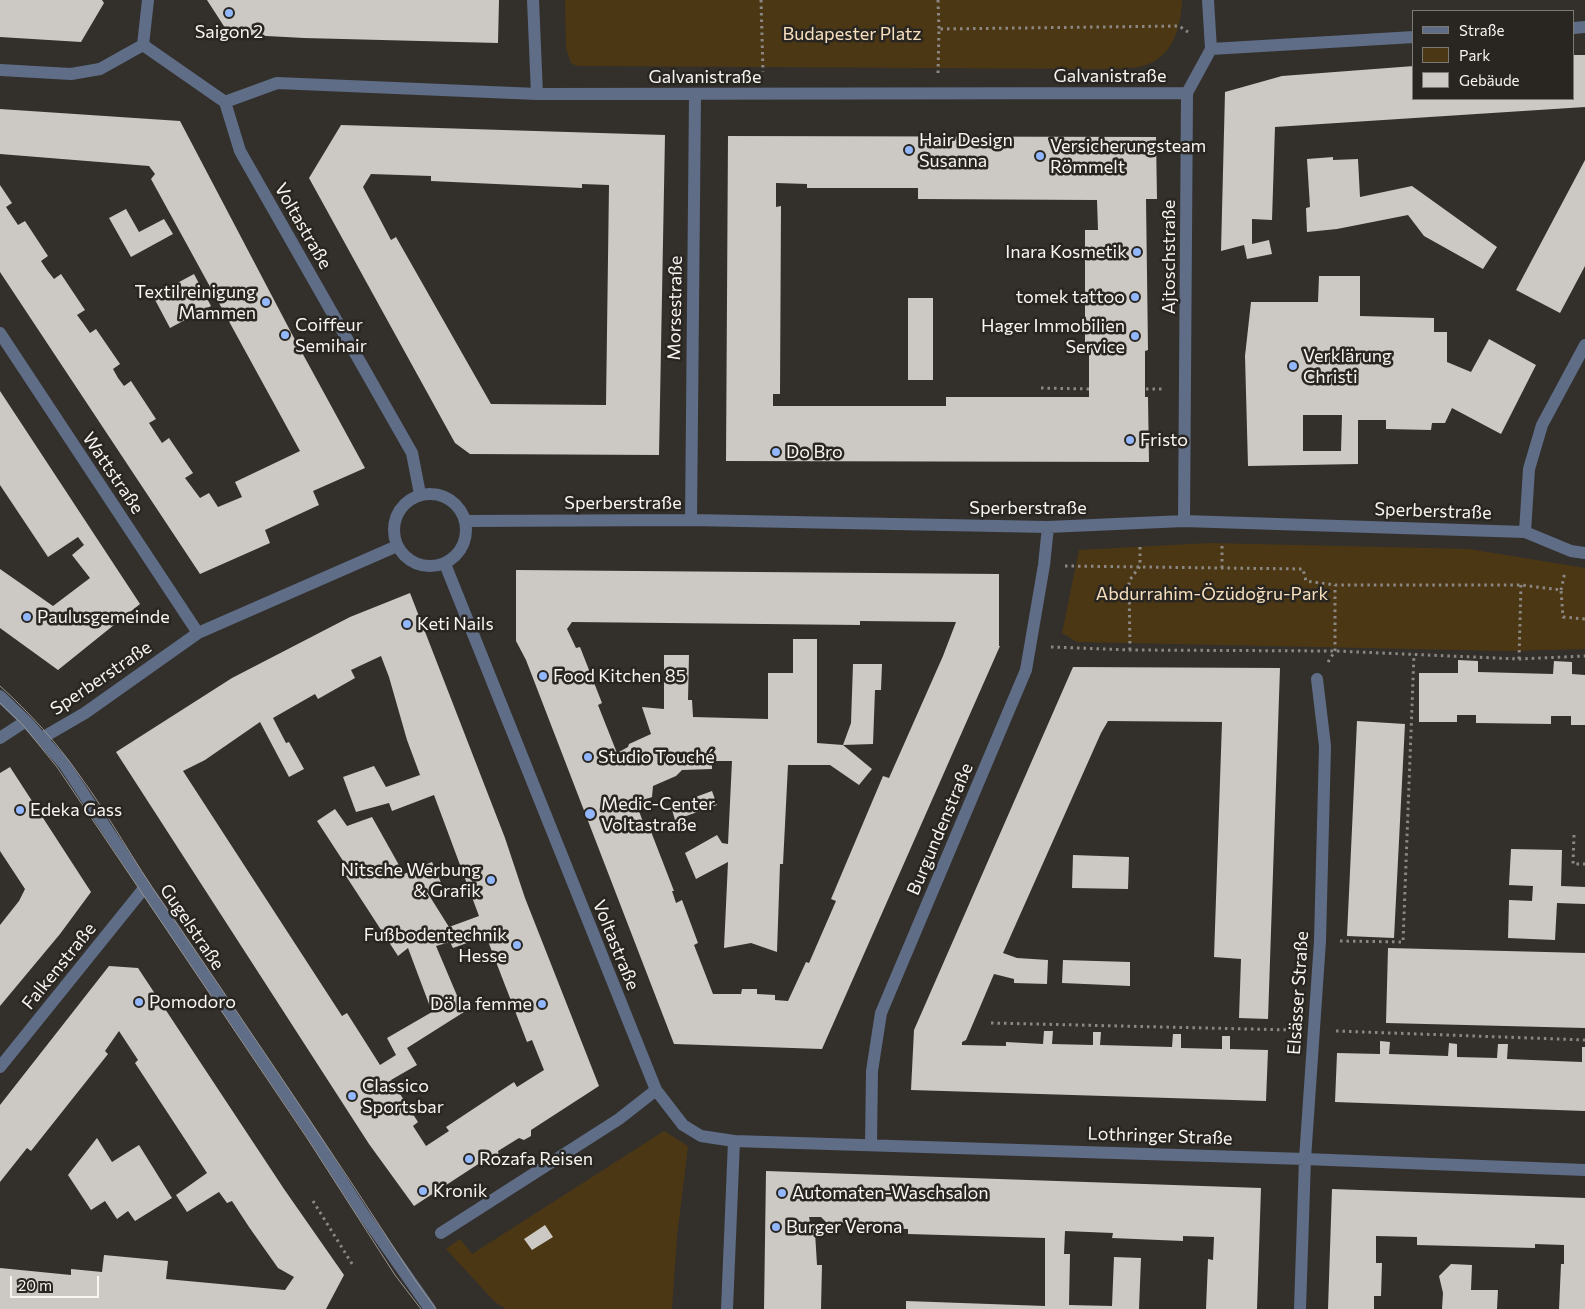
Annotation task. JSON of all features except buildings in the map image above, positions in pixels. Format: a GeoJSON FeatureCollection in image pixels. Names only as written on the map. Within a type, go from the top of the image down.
{"type":"FeatureCollection","features":[{"type":"Feature","properties":{"kind":"street"},"geometry":{"type":"LineString","coordinates":[[143,45],[148,0]]}},
{"type":"Feature","properties":{"kind":"street"},"geometry":{"type":"LineString","coordinates":[[533,0],[537,94]]}},
{"type":"Feature","properties":{"kind":"street"},"geometry":{"type":"LineString","coordinates":[[1208,0],[1211,49],[1412,37]]}},
{"type":"Feature","properties":{"kind":"street"},"geometry":{"type":"LineString","coordinates":[[0,70],[71,74],[100,68],[143,45]]}},
{"type":"Feature","properties":{"kind":"street"},"geometry":{"type":"LineString","coordinates":[[143,45],[225,102]]}},
{"type":"Feature","properties":{"kind":"street","name":"Ajtoschstraße"},"geometry":{"type":"LineString","coordinates":[[1184,521],[1187,93],[1211,49]]}},
{"type":"Feature","properties":{"kind":"street","name":"Galvanistraße"},"geometry":{"type":"LineString","coordinates":[[225,102],[277,83],[537,94],[1187,93]]}},
{"type":"Feature","properties":{"kind":"street","name":"Morsestraße"},"geometry":{"type":"LineString","coordinates":[[691,520],[695,95]]}},
{"type":"Feature","properties":{"kind":"street","name":"Voltastraße"},"geometry":{"type":"LineString","coordinates":[[225,102],[240,151],[412,453],[420,494]]}},
{"type":"Feature","properties":{"kind":"street","name":"Wattstraße"},"geometry":{"type":"LineString","coordinates":[[0,333],[198,633]]}},
{"type":"Feature","properties":{"kind":"street"},"geometry":{"type":"LineString","coordinates":[[1525,532],[1529,469],[1542,425],[1585,345]]}},
{"type":"Feature","properties":{"kind":"street"},"geometry":{"type":"LineString","coordinates":[[420,494],[440,494],[458,506],[466,521],[467,536],[460,551],[445,564],[425,567],[410,562],[397,546],[393,533],[394,520],[402,505],[420,494]]}},
{"type":"Feature","properties":{"kind":"street","name":"Sperberstraße"},"geometry":{"type":"LineString","coordinates":[[466,521],[691,520],[1048,527],[1184,521],[1525,532],[1571,551],[1585,554]]}},
{"type":"Feature","properties":{"kind":"street","name":"Burgundenstraße"},"geometry":{"type":"LineString","coordinates":[[871,1144],[872,1071],[880,1013],[1026,670],[1044,565],[1048,527]]}},
{"type":"Feature","properties":{"kind":"street","name":"Sperberstraße"},"geometry":{"type":"LineString","coordinates":[[42,738],[85,714],[198,633],[397,546]]}},
{"type":"Feature","properties":{"kind":"street","name":"Voltastraße"},"geometry":{"type":"LineString","coordinates":[[445,564],[656,1090],[683,1125],[701,1136],[734,1141]]}},
{"type":"Feature","properties":{"kind":"street","name":"Elsässer Straße"},"geometry":{"type":"LineString","coordinates":[[1300,1309],[1305,1159],[1320,941],[1325,746],[1317,679]]}},
{"type":"Feature","properties":{"kind":"street","name":"Gugelstraße"},"geometry":{"type":"LineString","coordinates":[[0,696],[26,720],[64,764],[312,1134],[362,1212],[430,1309]]}},
{"type":"Feature","properties":{"kind":"street"},"geometry":{"type":"LineString","coordinates":[[0,738],[26,720]]}},
{"type":"Feature","properties":{"kind":"street","name":"Falkenstraße"},"geometry":{"type":"LineString","coordinates":[[0,1066],[145,887]]}},
{"type":"Feature","properties":{"kind":"street"},"geometry":{"type":"LineString","coordinates":[[440,1233],[619,1119],[656,1090]]}},
{"type":"Feature","properties":{"kind":"street"},"geometry":{"type":"LineString","coordinates":[[727,1309],[734,1141]]}},
{"type":"Feature","properties":{"kind":"street","name":"Lothringer Straße"},"geometry":{"type":"LineString","coordinates":[[734,1141],[871,1144],[1585,1170]]}},
{"type":"Feature","properties":{"kind":"path"},"geometry":{"type":"LineString","coordinates":[[760,0],[764,95]]}},
{"type":"Feature","properties":{"kind":"path"},"geometry":{"type":"LineString","coordinates":[[938,0],[938,94]]}},
{"type":"Feature","properties":{"kind":"path"},"geometry":{"type":"LineString","coordinates":[[939,29],[1180,26],[1211,49]]}},
{"type":"Feature","properties":{"kind":"path"},"geometry":{"type":"LineString","coordinates":[[1041,388],[1089,388]]}},
{"type":"Feature","properties":{"kind":"path"},"geometry":{"type":"LineString","coordinates":[[1130,650],[1129,581],[1140,566],[1140,524]]}},
{"type":"Feature","properties":{"kind":"path"},"geometry":{"type":"LineString","coordinates":[[1044,565],[1303,569],[1306,581],[1335,585],[1521,585],[1560,590],[1563,617],[1585,619]]}},
{"type":"Feature","properties":{"kind":"path"},"geometry":{"type":"LineString","coordinates":[[1335,585],[1335,651]]}},
{"type":"Feature","properties":{"kind":"path"},"geometry":{"type":"LineString","coordinates":[[1519,659],[1521,585]]}},
{"type":"Feature","properties":{"kind":"path"},"geometry":{"type":"LineString","coordinates":[[1030,646],[1130,650],[1335,651],[1519,659],[1585,656]]}},
{"type":"Feature","properties":{"kind":"path"},"geometry":{"type":"LineString","coordinates":[[1320,941],[1404,942],[1414,654]]}},
{"type":"Feature","properties":{"kind":"path"},"geometry":{"type":"LineString","coordinates":[[1574,835],[1573,864],[1585,864]]}},
{"type":"Feature","properties":{"kind":"path"},"geometry":{"type":"LineString","coordinates":[[991,1024],[1314,1030],[1585,1040]]}},
{"type":"Feature","properties":{"kind":"path"},"geometry":{"type":"LineString","coordinates":[[312,1201],[354,1267]]}},
{"type":"Feature","properties":{"kind":"green space","name":"Budapester Platz"},"geometry":{"type":"Polygon","coordinates":[[[565,0],[1182,0],[1178,29],[1169,47],[1163,54],[1146,65],[1132,68],[1107,69],[577,66],[571,63],[566,48],[565,0]]]}},
{"type":"Feature","properties":{"kind":"green space","name":"Abdurrahim-Özüdoğru-Park"},"geometry":{"type":"Polygon","coordinates":[[[1210,543],[1469,549],[1585,568],[1585,649],[1509,651],[1077,642],[1062,633],[1079,550],[1210,543]]]}},
{"type":"Feature","properties":{"kind":"green space"},"geometry":{"type":"Polygon","coordinates":[[[664,1131],[688,1146],[677,1236],[672,1309],[506,1309],[495,1302],[446,1249],[460,1239],[472,1254],[664,1131]]]}},
{"type":"Feature","properties":{"kind":"tram line"},"geometry":{"type":"LineString","coordinates":[[0,686],[52,740],[91,792],[152,887],[436,1309]]}},
{"type":"Feature","properties":{"kind":"tram line"},"geometry":{"type":"LineString","coordinates":[[0,703],[22,724],[57,767],[307,1138],[395,1275],[421,1309]]}},
{"type":"Feature","properties":{"kind":"place","name":"Saigon 2"},"geometry":{"type":"Point","coordinates":[229,13]}},
{"type":"Feature","properties":{"kind":"place","name":"Hair Design Susanna"},"geometry":{"type":"Point","coordinates":[909,150]}},
{"type":"Feature","properties":{"kind":"place","name":"Versicherungsteam Römmelt"},"geometry":{"type":"Point","coordinates":[1040,156]}},
{"type":"Feature","properties":{"kind":"place","name":"Inara Kosmetik"},"geometry":{"type":"Point","coordinates":[1137,252]}},
{"type":"Feature","properties":{"kind":"place","name":"tomek tattoo"},"geometry":{"type":"Point","coordinates":[1135,297]}},
{"type":"Feature","properties":{"kind":"place","name":"Textilreinigung Mammen"},"geometry":{"type":"Point","coordinates":[266,302]}},
{"type":"Feature","properties":{"kind":"place","name":"Coiffeur Semihair"},"geometry":{"type":"Point","coordinates":[285,335]}},
{"type":"Feature","properties":{"kind":"place","name":"Hager Immobilien Service"},"geometry":{"type":"Point","coordinates":[1135,336]}},
{"type":"Feature","properties":{"kind":"place","name":"Verklärung Christi"},"geometry":{"type":"Point","coordinates":[1293,366]}},
{"type":"Feature","properties":{"kind":"place","name":"Fristo"},"geometry":{"type":"Point","coordinates":[1130,440]}},
{"type":"Feature","properties":{"kind":"place","name":"Do Bro"},"geometry":{"type":"Point","coordinates":[776,452]}},
{"type":"Feature","properties":{"kind":"place","name":"Paulusgemeinde"},"geometry":{"type":"Point","coordinates":[27,617]}},
{"type":"Feature","properties":{"kind":"place","name":"Keti Nails"},"geometry":{"type":"Point","coordinates":[407,624]}},
{"type":"Feature","properties":{"kind":"place","name":"Food Kitchen 85"},"geometry":{"type":"Point","coordinates":[543,676]}},
{"type":"Feature","properties":{"kind":"place","name":"Studio Touché"},"geometry":{"type":"Point","coordinates":[588,757]}},
{"type":"Feature","properties":{"kind":"place","name":"Edeka Gass"},"geometry":{"type":"Point","coordinates":[20,810]}},
{"type":"Feature","properties":{"kind":"place","name":"Medic-Center Voltastraße"},"geometry":{"type":"Point","coordinates":[590,814]}},
{"type":"Feature","properties":{"kind":"place","name":"Nitsche Werbung & Grafik"},"geometry":{"type":"Point","coordinates":[491,880]}},
{"type":"Feature","properties":{"kind":"place","name":"Fußbodentechnik Hesse"},"geometry":{"type":"Point","coordinates":[517,945]}},
{"type":"Feature","properties":{"kind":"place","name":"Pomodoro"},"geometry":{"type":"Point","coordinates":[139,1002]}},
{"type":"Feature","properties":{"kind":"place","name":"Dö la femme"},"geometry":{"type":"Point","coordinates":[542,1004]}},
{"type":"Feature","properties":{"kind":"place","name":"Classico Sportsbar"},"geometry":{"type":"Point","coordinates":[352,1096]}},
{"type":"Feature","properties":{"kind":"place","name":"Rozafa Reisen"},"geometry":{"type":"Point","coordinates":[469,1159]}},
{"type":"Feature","properties":{"kind":"place","name":"Kronik"},"geometry":{"type":"Point","coordinates":[423,1191]}},
{"type":"Feature","properties":{"kind":"place","name":"Automaten-Waschsalon"},"geometry":{"type":"Point","coordinates":[782,1193]}},
{"type":"Feature","properties":{"kind":"place","name":"Burger Verona"},"geometry":{"type":"Point","coordinates":[776,1227]}}]}
